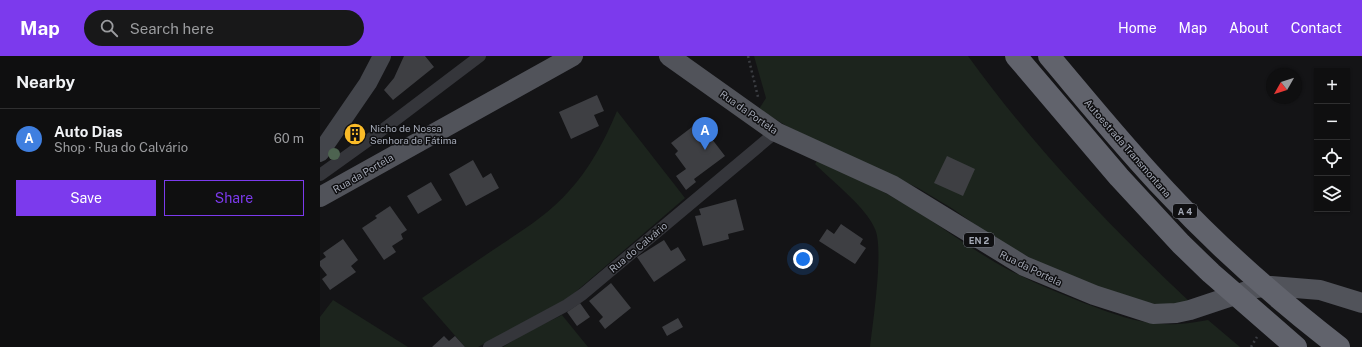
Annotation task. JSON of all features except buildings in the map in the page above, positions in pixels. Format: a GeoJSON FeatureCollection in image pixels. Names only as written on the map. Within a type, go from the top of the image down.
{"type":"FeatureCollection","features":[{"type":"Feature","properties":{"kind":"highway","name":"A 4"},"geometry":{"type":"LineString","coordinates":[[1016,56],[1119,177],[1181,244],[1211,273],[1296,347]]}},
{"type":"Feature","properties":{"kind":"highway","name":"Autoestrada Transmontana"},"geometry":{"type":"LineString","coordinates":[[1049,56],[1142,165],[1189,215],[1251,274],[1339,347]]}},
{"type":"Feature","properties":{"kind":"main road","name":"Rua da Portela"},"geometry":{"type":"LineString","coordinates":[[320,197],[573,56]]}},
{"type":"Feature","properties":{"kind":"main road","name":"Rua da Portela"},"geometry":{"type":"LineString","coordinates":[[669,56],[776,132],[892,185],[1024,266],[1068,286],[1140,311],[1153,314],[1176,313],[1190,310],[1256,288],[1271,286],[1320,290],[1362,303]]}},
{"type":"Feature","properties":{"kind":"street"},"geometry":{"type":"LineString","coordinates":[[320,153],[368,83],[382,56]]}},
{"type":"Feature","properties":{"kind":"street"},"geometry":{"type":"LineString","coordinates":[[320,174],[373,137],[480,56]]}},
{"type":"Feature","properties":{"kind":"street","name":"Rua do Calvário"},"geometry":{"type":"LineString","coordinates":[[489,347],[579,297],[776,132]]}},
{"type":"Feature","properties":{"kind":"path"},"geometry":{"type":"LineString","coordinates":[[748,56],[758,93],[757,99],[749,113]]}},
{"type":"Feature","properties":{"kind":"shaded area"},"geometry":{"type":"Polygon","coordinates":[[[754,56],[968,56],[1046,154],[1131,245],[1191,303],[1163,305],[1149,303],[1063,276],[994,238],[953,209],[918,188],[788,127],[759,109],[766,98],[754,56]]]}},
{"type":"Feature","properties":{"kind":"shaded area"},"geometry":{"type":"Polygon","coordinates":[[[617,111],[685,198],[565,301],[478,347],[465,347],[422,298],[529,226],[562,199],[584,173],[602,143],[617,111]]]}},
{"type":"Feature","properties":{"kind":"shaded area"},"geometry":{"type":"Polygon","coordinates":[[[817,161],[886,194],[920,213],[988,258],[1047,288],[1116,315],[1145,322],[1174,324],[1208,320],[1240,347],[870,347],[878,268],[877,238],[875,229],[871,221],[857,203],[815,164],[817,161]]]}},
{"type":"Feature","properties":{"kind":"shaded area"},"geometry":{"type":"Polygon","coordinates":[[[333,300],[408,347],[320,347],[320,317],[333,300]]]}},
{"type":"Feature","properties":{"kind":"shaded area"},"geometry":{"type":"Polygon","coordinates":[[[562,315],[588,347],[503,347],[525,333],[562,315]]]}},
{"type":"Feature","properties":{"kind":"place","name":"Nicho de Nossa Senhora de Fátima"},"geometry":{"type":"Point","coordinates":[355,134]}},
{"type":"Feature","properties":{"kind":"place","name":"Auto Dias"},"geometry":{"type":"Point","coordinates":[705,150]}}]}
